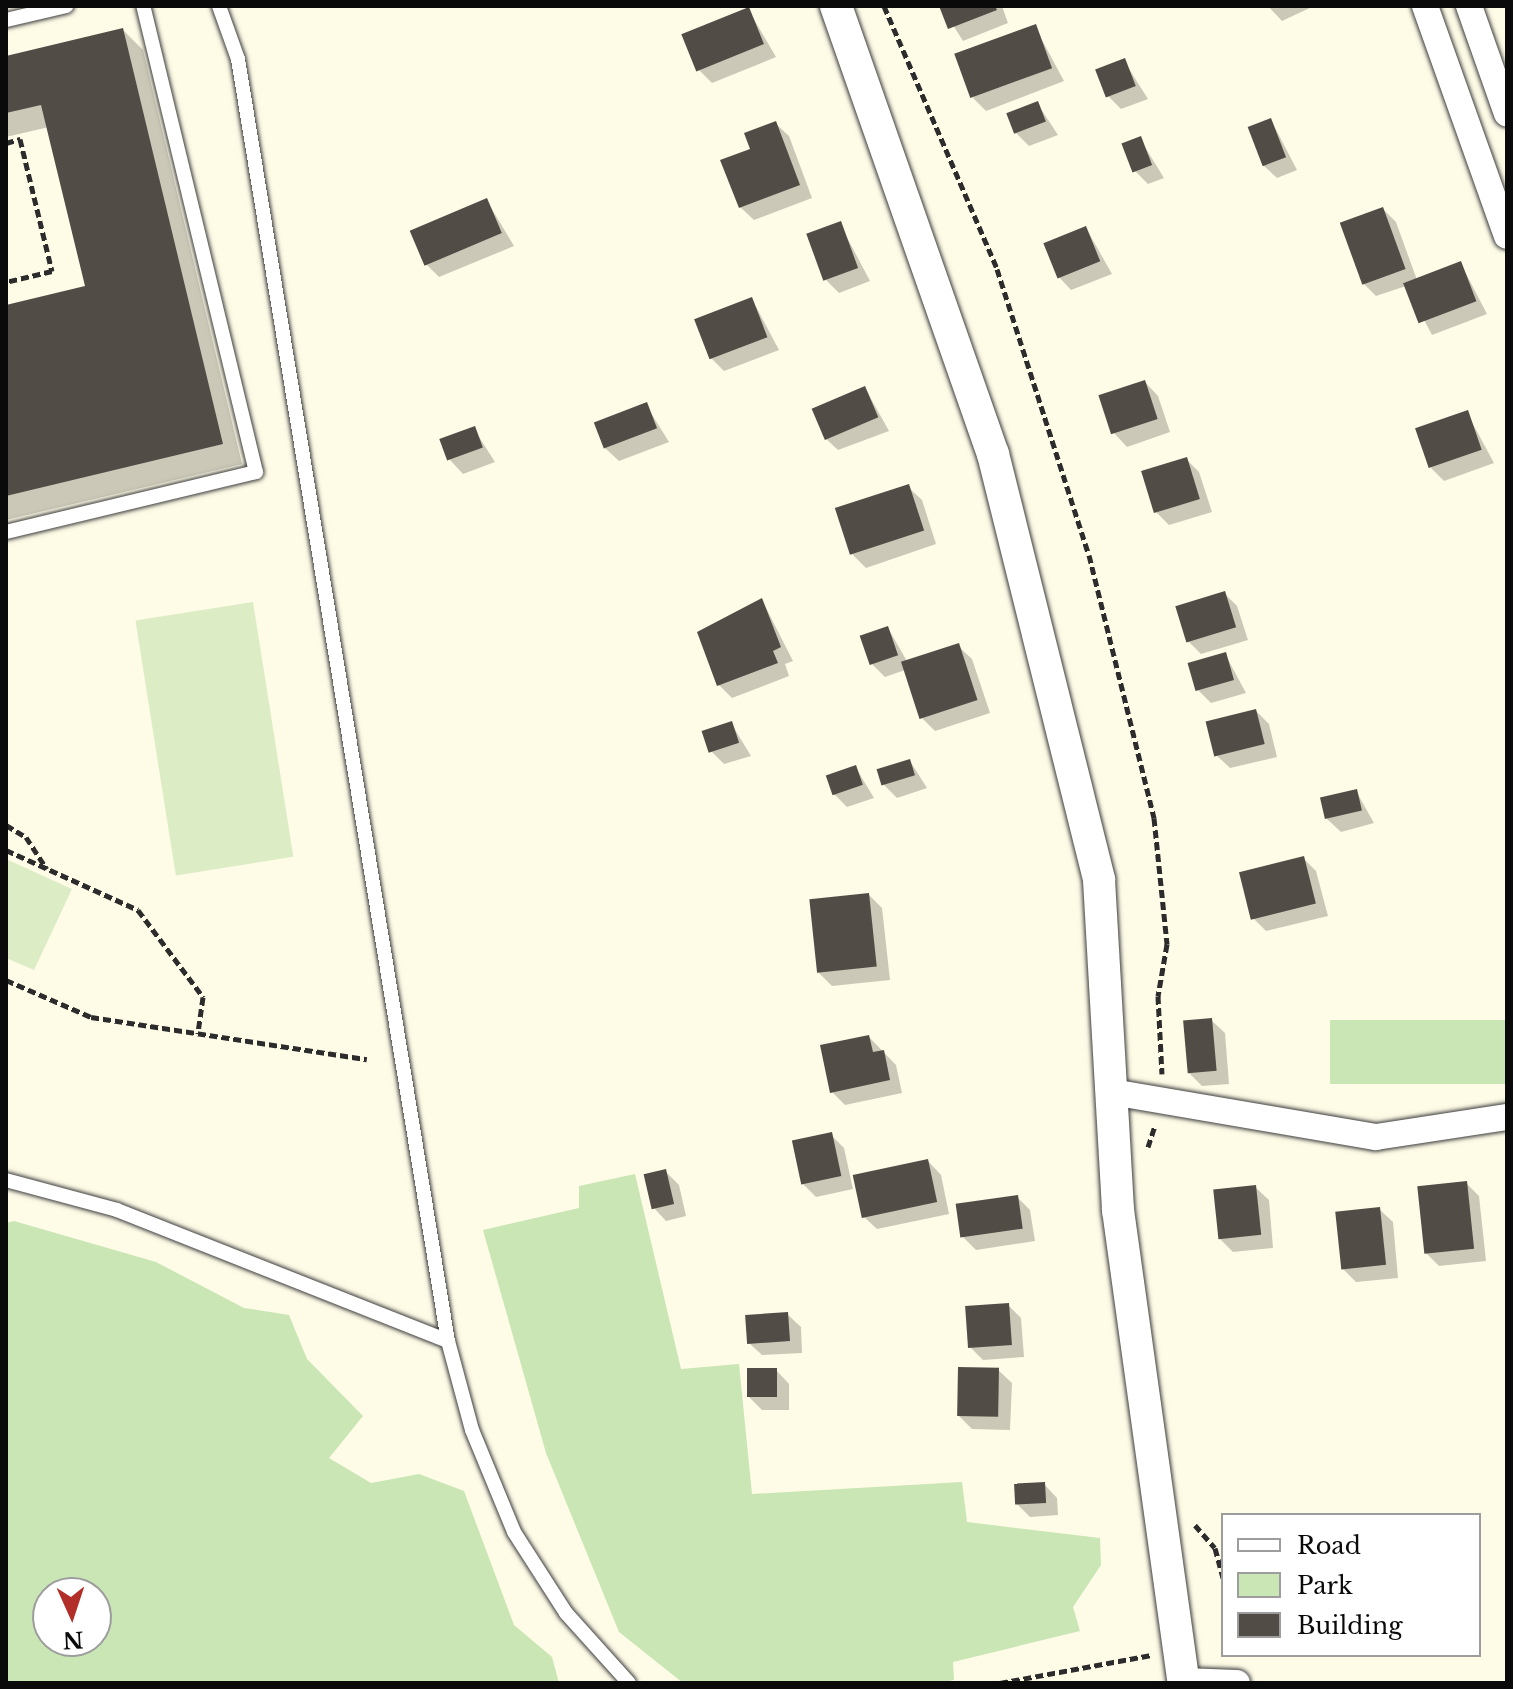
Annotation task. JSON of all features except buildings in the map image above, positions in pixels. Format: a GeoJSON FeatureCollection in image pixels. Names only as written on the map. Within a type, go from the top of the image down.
{"type":"FeatureCollection","features":[{"type":"Feature","properties":{"kind":"street"},"geometry":{"type":"LineString","coordinates":[[836,6],[993,454],[1099,880],[1118,1210],[1178,1674],[1237,1683]]}},
{"type":"Feature","properties":{"kind":"street"},"geometry":{"type":"LineString","coordinates":[[1425,6],[1507,236]]}},
{"type":"Feature","properties":{"kind":"street"},"geometry":{"type":"LineString","coordinates":[[1469,6],[1507,114]]}},
{"type":"Feature","properties":{"kind":"street"},"geometry":{"type":"LineString","coordinates":[[1112,1092],[1376,1137],[1507,1117]]}},
{"type":"Feature","properties":{"kind":"lane"},"geometry":{"type":"LineString","coordinates":[[6,20],[66,6]]}},
{"type":"Feature","properties":{"kind":"lane"},"geometry":{"type":"LineString","coordinates":[[6,532],[256,472],[143,6]]}},
{"type":"Feature","properties":{"kind":"lane"},"geometry":{"type":"LineString","coordinates":[[219,6],[238,59],[448,1341],[472,1430],[514,1532],[566,1613],[629,1683]]}},
{"type":"Feature","properties":{"kind":"lane"},"geometry":{"type":"LineString","coordinates":[[6,1180],[117,1210],[448,1341]]}},
{"type":"Feature","properties":{"kind":"path"},"geometry":{"type":"LineString","coordinates":[[6,143],[20,139],[52,271],[6,282]]}},
{"type":"Feature","properties":{"kind":"path"},"geometry":{"type":"LineString","coordinates":[[6,825],[26,837],[47,869]]}},
{"type":"Feature","properties":{"kind":"path"},"geometry":{"type":"LineString","coordinates":[[6,850],[138,910],[203,997],[198,1034]]}},
{"type":"Feature","properties":{"kind":"path"},"geometry":{"type":"LineString","coordinates":[[6,980],[91,1017],[367,1059]]}},
{"type":"Feature","properties":{"kind":"path"},"geometry":{"type":"LineString","coordinates":[[1000,1683],[1178,1674]]}},
{"type":"Feature","properties":{"kind":"green space"},"geometry":{"type":"Polygon","coordinates":[[[253,602],[293,857],[176,875],[135,621],[253,602]]]}},
{"type":"Feature","properties":{"kind":"green space"},"geometry":{"type":"Polygon","coordinates":[[[6,859],[72,889],[34,970],[6,958],[6,859]]]}},
{"type":"Feature","properties":{"kind":"green space"},"geometry":{"type":"Polygon","coordinates":[[[1330,1020],[1507,1020],[1507,1084],[1330,1084],[1330,1020]]]}},
{"type":"Feature","properties":{"kind":"green space"},"geometry":{"type":"Polygon","coordinates":[[[635,1174],[681,1369],[739,1364],[752,1494],[962,1482],[967,1522],[1100,1538],[1101,1565],[1073,1607],[1080,1631],[953,1662],[954,1680],[937,1683],[683,1683],[619,1632],[546,1453],[483,1230],[579,1208],[579,1186],[635,1174]]]}},
{"type":"Feature","properties":{"kind":"green space"},"geometry":{"type":"Polygon","coordinates":[[[14,1221],[156,1262],[244,1308],[289,1315],[307,1359],[363,1416],[329,1458],[371,1483],[419,1474],[464,1491],[514,1625],[552,1657],[559,1683],[6,1683],[6,1223],[14,1221]]]}}]}
